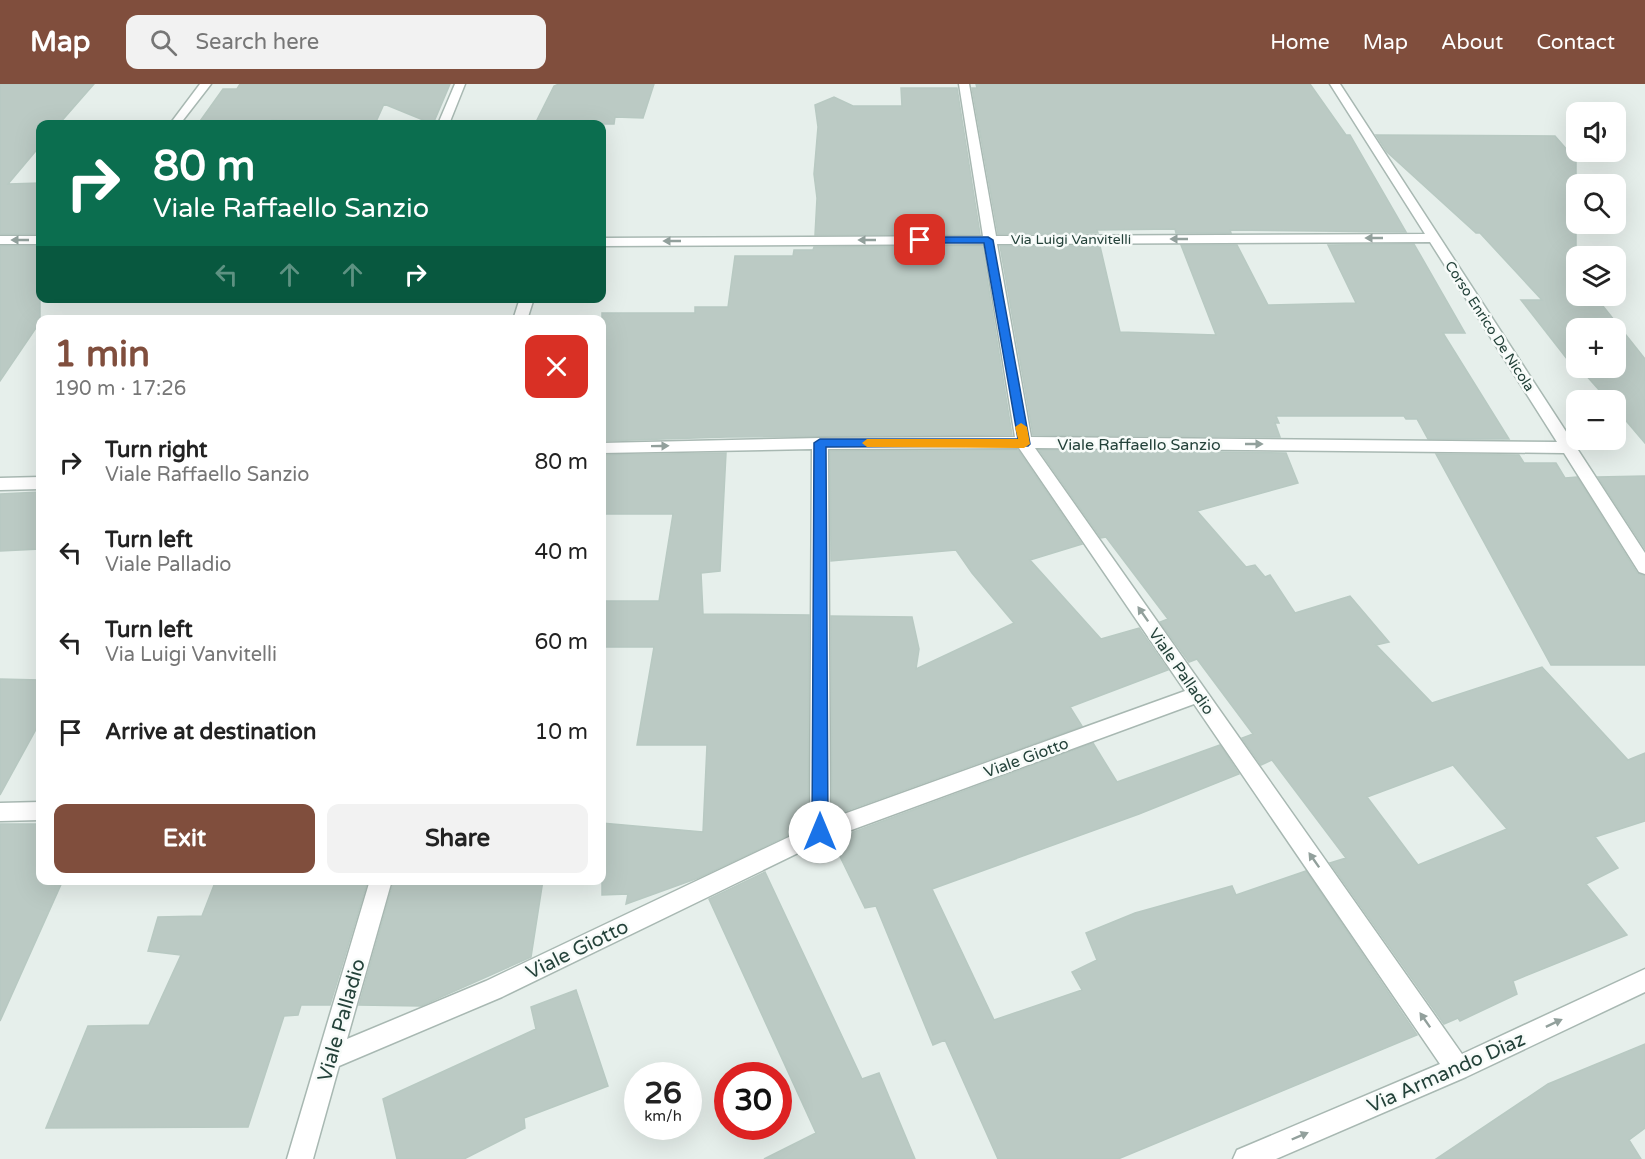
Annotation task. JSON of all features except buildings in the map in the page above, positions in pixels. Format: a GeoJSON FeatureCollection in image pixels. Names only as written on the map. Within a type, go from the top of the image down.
{"type":"FeatureCollection","features":[{"type":"Feature","properties":{"kind":"street"},"geometry":{"type":"LineString","coordinates":[[178,120],[206,84]]}},
{"type":"Feature","properties":{"kind":"street"},"geometry":{"type":"LineString","coordinates":[[444,120],[460,84]]}},
{"type":"Feature","properties":{"kind":"street","name":"Viale Palladio"},"geometry":{"type":"LineString","coordinates":[[964,84],[988,240],[1024,444],[1458,1068]]}},
{"type":"Feature","properties":{"kind":"street","name":"Corso Enrico De Nicola"},"geometry":{"type":"LineString","coordinates":[[1335,84],[1566,445]]}},
{"type":"Feature","properties":{"kind":"street","name":"Via Luigi Vanvitelli"},"geometry":{"type":"LineString","coordinates":[[606,242],[1433,238]]}},
{"type":"Feature","properties":{"kind":"street"},"geometry":{"type":"LineString","coordinates":[[0,240],[36,240]]}},
{"type":"Feature","properties":{"kind":"street"},"geometry":{"type":"LineString","coordinates":[[820,443],[820,832]]}},
{"type":"Feature","properties":{"kind":"street","name":"Viale Raffaello Sanzio"},"geometry":{"type":"LineString","coordinates":[[606,448],[820,443],[1376,444],[1566,448]]}},
{"type":"Feature","properties":{"kind":"street","name":"Corso Enrico De Nicola"},"geometry":{"type":"LineString","coordinates":[[1569,450],[1645,567]]}},
{"type":"Feature","properties":{"kind":"street"},"geometry":{"type":"LineString","coordinates":[[0,484],[36,483]]}},
{"type":"Feature","properties":{"kind":"street","name":"Viale Giotto"},"geometry":{"type":"LineString","coordinates":[[331,1057],[494,989],[820,832],[1199,694]]}},
{"type":"Feature","properties":{"kind":"street"},"geometry":{"type":"LineString","coordinates":[[0,812],[36,811]]}},
{"type":"Feature","properties":{"kind":"street","name":"Viale Palladio"},"geometry":{"type":"LineString","coordinates":[[300,1159],[380,885]]}},
{"type":"Feature","properties":{"kind":"street","name":"Via Armando Diaz"},"geometry":{"type":"LineString","coordinates":[[1246,1159],[1458,1068],[1645,980]]}},
{"type":"Feature","properties":{"kind":"slow traffic"},"geometry":{"type":"LineString","coordinates":[[867,443],[1024,444],[1021,427]]}},
{"type":"Feature","properties":{"kind":"route"},"geometry":{"type":"LineString","coordinates":[[820,832],[820,443],[1024,444],[988,240],[920,240]]}}]}
